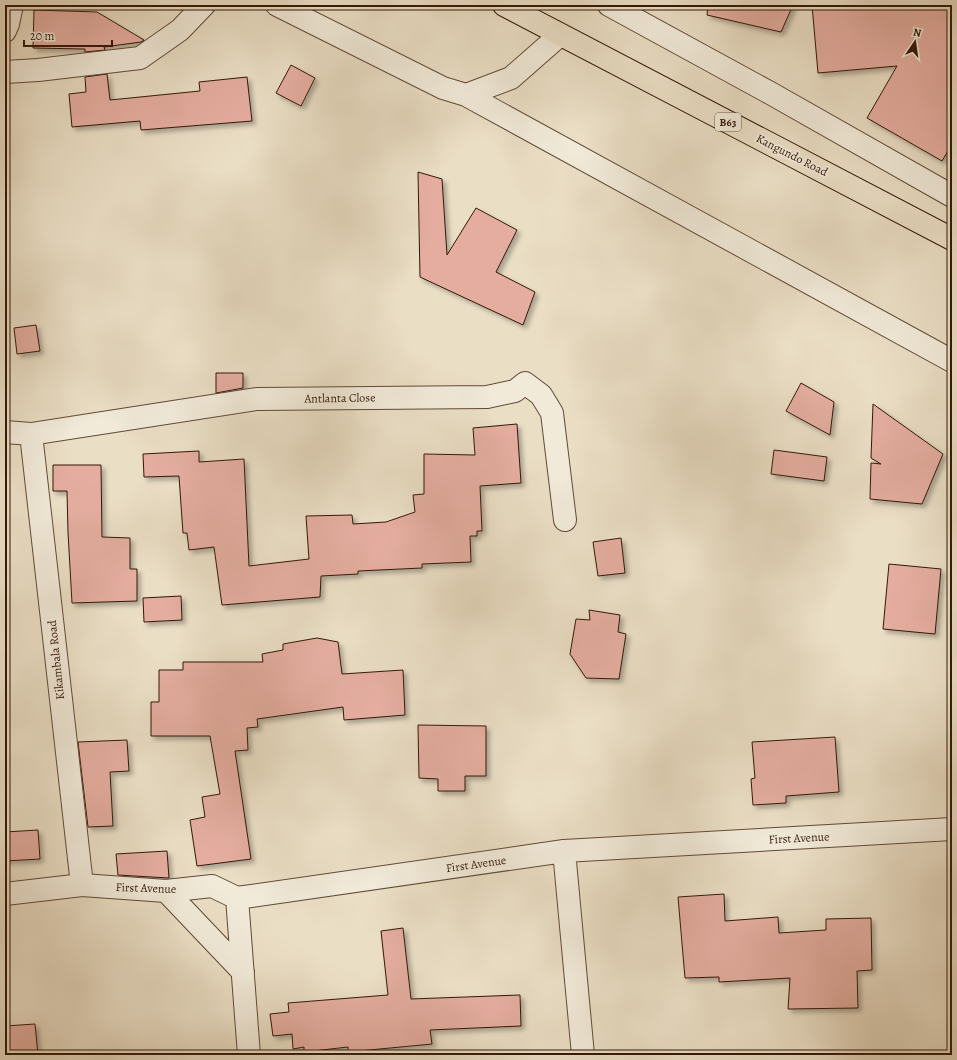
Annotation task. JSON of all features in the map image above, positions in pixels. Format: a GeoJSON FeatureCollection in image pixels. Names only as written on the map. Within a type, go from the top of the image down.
{"type":"FeatureCollection","features":[{"type":"Feature","properties":{"kind":"highway","name":"Kangundo Road"},"geometry":{"type":"LineString","coordinates":[[504,5],[952,239]]}},
{"type":"Feature","properties":{"kind":"street"},"geometry":{"type":"LineString","coordinates":[[5,31],[12,5]]}},
{"type":"Feature","properties":{"kind":"street"},"geometry":{"type":"LineString","coordinates":[[5,72],[38,70],[140,58],[180,30],[204,5]]}},
{"type":"Feature","properties":{"kind":"street"},"geometry":{"type":"LineString","coordinates":[[277,5],[443,88],[466,95],[952,362]]}},
{"type":"Feature","properties":{"kind":"street"},"geometry":{"type":"LineString","coordinates":[[609,5],[772,94],[952,196]]}},
{"type":"Feature","properties":{"kind":"street"},"geometry":{"type":"LineString","coordinates":[[466,95],[511,78],[560,35]]}},
{"type":"Feature","properties":{"kind":"street","name":"Antlanta Close"},"geometry":{"type":"LineString","coordinates":[[5,432],[31,434],[256,399],[487,397],[515,391],[526,383],[541,395],[552,413],[565,520]]}},
{"type":"Feature","properties":{"kind":"street","name":"Kikambala Road"},"geometry":{"type":"LineString","coordinates":[[31,434],[82,885]]}},
{"type":"Feature","properties":{"kind":"street","name":"First Avenue"},"geometry":{"type":"LineString","coordinates":[[5,894],[82,885],[166,892],[212,886],[237,898],[564,851],[952,829]]}},
{"type":"Feature","properties":{"kind":"street"},"geometry":{"type":"LineString","coordinates":[[564,851],[583,1055]]}},
{"type":"Feature","properties":{"kind":"street"},"geometry":{"type":"LineString","coordinates":[[166,892],[243,972]]}},
{"type":"Feature","properties":{"kind":"street"},"geometry":{"type":"LineString","coordinates":[[237,898],[249,1055]]}},
{"type":"Feature","properties":{"kind":"building"},"geometry":{"type":"Polygon","coordinates":[[[708,5],[793,5],[781,32],[707,15],[708,5]]]}},
{"type":"Feature","properties":{"kind":"building"},"geometry":{"type":"Polygon","coordinates":[[[812,5],[952,5],[952,144],[942,161],[867,118],[897,66],[818,73],[812,5]]]}},
{"type":"Feature","properties":{"kind":"building"},"geometry":{"type":"Polygon","coordinates":[[[34,10],[97,12],[144,40],[141,42],[104,47],[105,50],[85,52],[85,49],[33,48],[34,10]]]}},
{"type":"Feature","properties":{"kind":"building"},"geometry":{"type":"Polygon","coordinates":[[[291,65],[315,78],[301,106],[276,93],[291,65]]]}},
{"type":"Feature","properties":{"kind":"building"},"geometry":{"type":"Polygon","coordinates":[[[107,74],[110,100],[200,91],[199,82],[247,77],[252,121],[141,130],[140,121],[72,127],[69,94],[86,92],[85,77],[107,74]]]}},
{"type":"Feature","properties":{"kind":"building"},"geometry":{"type":"Polygon","coordinates":[[[418,172],[442,179],[447,255],[476,208],[517,230],[496,272],[535,292],[523,325],[420,277],[418,172]]]}},
{"type":"Feature","properties":{"kind":"building"},"geometry":{"type":"Polygon","coordinates":[[[36,325],[40,351],[17,354],[14,328],[36,325]]]}},
{"type":"Feature","properties":{"kind":"building"},"geometry":{"type":"Polygon","coordinates":[[[216,373],[243,373],[243,388],[216,393],[216,373]]]}},
{"type":"Feature","properties":{"kind":"building"},"geometry":{"type":"Polygon","coordinates":[[[801,383],[834,402],[830,435],[786,411],[801,383]]]}},
{"type":"Feature","properties":{"kind":"building"},"geometry":{"type":"Polygon","coordinates":[[[873,404],[943,454],[922,504],[870,499],[871,463],[881,464],[871,458],[873,404]]]}},
{"type":"Feature","properties":{"kind":"building"},"geometry":{"type":"Polygon","coordinates":[[[517,424],[521,483],[480,486],[482,531],[477,531],[477,536],[470,536],[471,562],[422,564],[422,568],[358,571],[358,574],[321,576],[320,597],[222,605],[214,547],[189,550],[187,533],[183,533],[179,476],[144,477],[143,454],[199,451],[199,462],[244,459],[249,566],[309,559],[306,516],[352,515],[353,524],[386,522],[415,512],[413,495],[424,494],[424,454],[475,455],[473,428],[517,424]]]}},
{"type":"Feature","properties":{"kind":"building"},"geometry":{"type":"Polygon","coordinates":[[[774,450],[827,457],[824,481],[771,474],[774,450]]]}},
{"type":"Feature","properties":{"kind":"building"},"geometry":{"type":"Polygon","coordinates":[[[53,465],[101,465],[102,537],[130,538],[130,569],[137,569],[137,601],[72,603],[67,491],[53,491],[53,465]]]}},
{"type":"Feature","properties":{"kind":"building"},"geometry":{"type":"Polygon","coordinates":[[[621,538],[625,573],[598,576],[593,542],[621,538]]]}},
{"type":"Feature","properties":{"kind":"building"},"geometry":{"type":"Polygon","coordinates":[[[889,564],[941,569],[935,634],[883,629],[889,564]]]}},
{"type":"Feature","properties":{"kind":"building"},"geometry":{"type":"Polygon","coordinates":[[[181,596],[182,620],[144,622],[143,598],[181,596]]]}},
{"type":"Feature","properties":{"kind":"building"},"geometry":{"type":"Polygon","coordinates":[[[589,610],[620,615],[618,632],[626,634],[619,679],[586,678],[570,654],[576,619],[590,620],[589,610]]]}},
{"type":"Feature","properties":{"kind":"building"},"geometry":{"type":"Polygon","coordinates":[[[317,638],[338,642],[342,674],[403,670],[405,715],[344,720],[343,707],[257,719],[258,727],[247,728],[248,750],[235,751],[251,859],[197,866],[190,820],[205,817],[202,797],[220,794],[210,736],[151,736],[151,702],[159,702],[159,670],[183,670],[183,662],[263,662],[262,654],[283,650],[283,644],[317,638]]]}},
{"type":"Feature","properties":{"kind":"building"},"geometry":{"type":"Polygon","coordinates":[[[418,725],[486,726],[486,776],[465,776],[465,791],[438,791],[438,779],[419,778],[418,725]]]}},
{"type":"Feature","properties":{"kind":"building"},"geometry":{"type":"Polygon","coordinates":[[[835,737],[839,792],[786,796],[786,803],[753,805],[751,779],[755,778],[752,742],[835,737]]]}},
{"type":"Feature","properties":{"kind":"building"},"geometry":{"type":"Polygon","coordinates":[[[127,740],[129,771],[110,772],[113,826],[88,827],[78,742],[127,740]]]}},
{"type":"Feature","properties":{"kind":"building"},"geometry":{"type":"Polygon","coordinates":[[[38,830],[40,859],[5,861],[5,832],[38,830]]]}},
{"type":"Feature","properties":{"kind":"building"},"geometry":{"type":"Polygon","coordinates":[[[167,851],[169,878],[118,875],[116,854],[167,851]]]}},
{"type":"Feature","properties":{"kind":"building"},"geometry":{"type":"Polygon","coordinates":[[[724,894],[725,921],[778,917],[779,933],[826,930],[826,919],[871,918],[872,970],[857,971],[858,1008],[788,1009],[790,978],[719,982],[719,977],[685,978],[678,897],[724,894]]]}},
{"type":"Feature","properties":{"kind":"building"},"geometry":{"type":"Polygon","coordinates":[[[403,928],[411,999],[520,995],[521,1026],[430,1030],[432,1044],[348,1052],[348,1047],[304,1052],[304,1047],[293,1049],[292,1034],[273,1036],[270,1014],[289,1012],[288,1003],[388,995],[381,931],[403,928]]]}},
{"type":"Feature","properties":{"kind":"building"},"geometry":{"type":"Polygon","coordinates":[[[35,1024],[38,1055],[5,1055],[5,1026],[35,1024]]]}}]}
